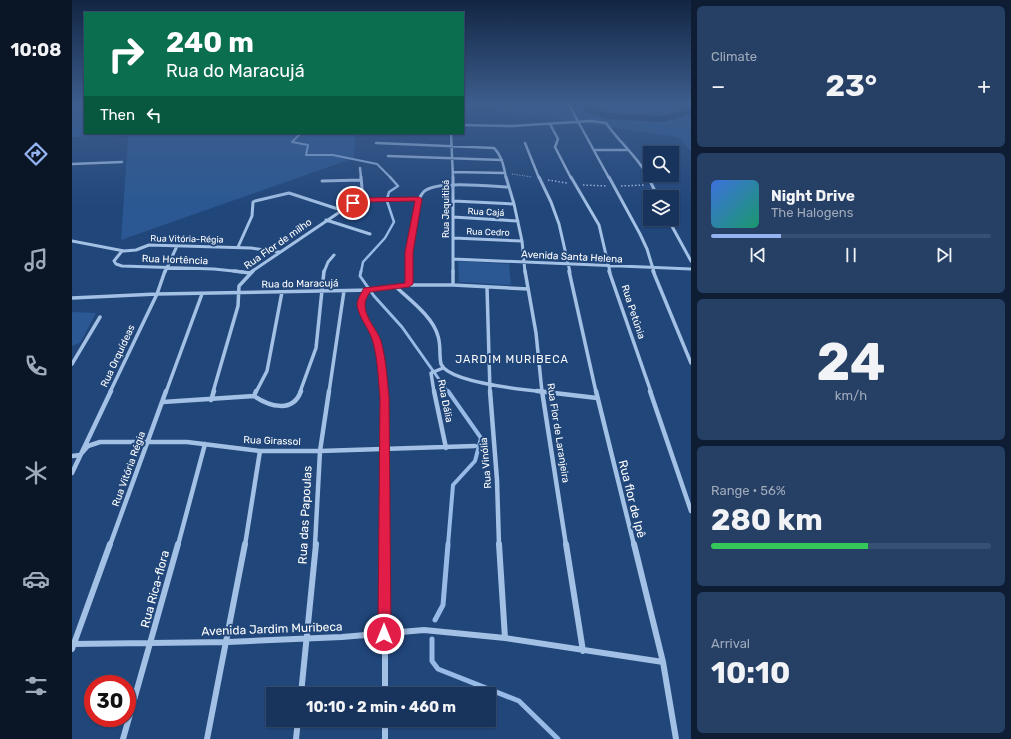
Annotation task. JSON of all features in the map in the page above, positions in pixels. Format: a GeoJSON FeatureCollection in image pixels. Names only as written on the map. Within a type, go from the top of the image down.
{"type":"FeatureCollection","features":[{"type":"Feature","properties":{"kind":"street","name":"Rua Jequitibá"},"geometry":{"type":"LineString","coordinates":[[451,137],[454,186],[453,285]]}},
{"type":"Feature","properties":{"kind":"street","name":"Rua Petúnia"},"geometry":{"type":"LineString","coordinates":[[557,137],[555,147],[583,200],[599,225],[608,266],[691,511]]}},
{"type":"Feature","properties":{"kind":"street"},"geometry":{"type":"LineString","coordinates":[[586,137],[647,249],[652,268],[691,363]]}},
{"type":"Feature","properties":{"kind":"street"},"geometry":{"type":"LineString","coordinates":[[618,137],[643,168],[654,190]]}},
{"type":"Feature","properties":{"kind":"street"},"geometry":{"type":"LineString","coordinates":[[376,143],[451,146]]}},
{"type":"Feature","properties":{"kind":"street","name":"Rua flor de Ipê"},"geometry":{"type":"LineString","coordinates":[[525,143],[556,215],[598,398],[662,662],[676,739]]}},
{"type":"Feature","properties":{"kind":"street","name":"Rua Flor de Laranjeira"},"geometry":{"type":"LineString","coordinates":[[451,146],[495,149],[499,153],[502,160],[508,187],[514,204],[522,241],[523,262],[536,333],[542,392],[583,651]]}},
{"type":"Feature","properties":{"kind":"street"},"geometry":{"type":"LineString","coordinates":[[594,150],[628,150]]}},
{"type":"Feature","properties":{"kind":"street"},"geometry":{"type":"LineString","coordinates":[[388,156],[502,160]]}},
{"type":"Feature","properties":{"kind":"street"},"geometry":{"type":"LineString","coordinates":[[72,164],[122,162]]}},
{"type":"Feature","properties":{"kind":"street"},"geometry":{"type":"LineString","coordinates":[[360,168],[362,200]]}},
{"type":"Feature","properties":{"kind":"street"},"geometry":{"type":"LineString","coordinates":[[453,172],[505,173]]}},
{"type":"Feature","properties":{"kind":"street"},"geometry":{"type":"LineString","coordinates":[[322,181],[361,180]]}},
{"type":"Feature","properties":{"kind":"street"},"geometry":{"type":"LineString","coordinates":[[409,284],[409,252],[419,199],[425,190],[431,187],[454,186],[508,187]]}},
{"type":"Feature","properties":{"kind":"street"},"geometry":{"type":"LineString","coordinates":[[238,247],[252,216],[253,202],[291,193],[341,210]]}},
{"type":"Feature","properties":{"kind":"street","name":"Rua Flor de milho"},"geometry":{"type":"LineString","coordinates":[[211,400],[238,306],[239,286],[250,273],[353,203],[362,200],[419,199]]}},
{"type":"Feature","properties":{"kind":"street"},"geometry":{"type":"LineString","coordinates":[[454,201],[514,204]]}},
{"type":"Feature","properties":{"kind":"street","name":"Rua Cajá"},"geometry":{"type":"LineString","coordinates":[[454,217],[518,221]]}},
{"type":"Feature","properties":{"kind":"street","name":"Rua Flor de milho"},"geometry":{"type":"LineString","coordinates":[[326,220],[370,234]]}},
{"type":"Feature","properties":{"kind":"street"},"geometry":{"type":"LineString","coordinates":[[672,226],[691,261]]}},
{"type":"Feature","properties":{"kind":"street","name":"Rua Cedro"},"geometry":{"type":"LineString","coordinates":[[454,238],[522,241]]}},
{"type":"Feature","properties":{"kind":"street","name":"Rua Vitória-Régia"},"geometry":{"type":"LineString","coordinates":[[72,241],[85,241],[122,251],[135,251],[149,245],[238,247],[280,252]]}},
{"type":"Feature","properties":{"kind":"street","name":"Rua Orquídeas"},"geometry":{"type":"LineString","coordinates":[[72,473],[157,294],[166,268],[177,246]]}},
{"type":"Feature","properties":{"kind":"street","name":"Rua Hortência"},"geometry":{"type":"LineString","coordinates":[[122,251],[114,261],[116,264],[122,266],[221,270],[250,273]]}},
{"type":"Feature","properties":{"kind":"street"},"geometry":{"type":"LineString","coordinates":[[163,402],[254,396],[266,403],[286,407],[295,402],[299,396],[316,348],[324,270],[334,255]]}},
{"type":"Feature","properties":{"kind":"street","name":"Avenida Santa Helena"},"geometry":{"type":"LineString","coordinates":[[453,259],[691,269]]}},
{"type":"Feature","properties":{"kind":"street","name":"Rua do Maracujá"},"geometry":{"type":"LineString","coordinates":[[72,298],[157,294],[369,290],[409,284],[528,289]]}},
{"type":"Feature","properties":{"kind":"street","name":"Rua Dália"},"geometry":{"type":"LineString","coordinates":[[396,287],[420,310],[434,327],[438,335],[439,351],[443,368],[431,373],[435,400],[446,448]]}},
{"type":"Feature","properties":{"kind":"street","name":"Rua Vinólia"},"geometry":{"type":"LineString","coordinates":[[487,287],[489,384],[497,480],[499,546],[505,638]]}},
{"type":"Feature","properties":{"kind":"street"},"geometry":{"type":"LineString","coordinates":[[369,290],[361,304],[366,320],[374,333],[381,360],[384,397],[385,687]]}},
{"type":"Feature","properties":{"kind":"street","name":"Rua das Papoulas"},"geometry":{"type":"LineString","coordinates":[[302,687],[308,638],[317,529],[320,451],[344,291]]}},
{"type":"Feature","properties":{"kind":"street"},"geometry":{"type":"LineString","coordinates":[[254,396],[267,371],[282,292]]}},
{"type":"Feature","properties":{"kind":"street","name":"Rua Vitória Régia"},"geometry":{"type":"LineString","coordinates":[[73,646],[202,294]]}},
{"type":"Feature","properties":{"kind":"street"},"geometry":{"type":"LineString","coordinates":[[72,364],[100,317]]}},
{"type":"Feature","properties":{"kind":"street"},"geometry":{"type":"LineString","coordinates":[[443,368],[449,374],[489,384],[598,398]]}},
{"type":"Feature","properties":{"kind":"street","name":"Rua Girassol"},"geometry":{"type":"LineString","coordinates":[[72,456],[80,455],[88,446],[100,442],[187,442],[260,451],[320,451],[476,446]]}},
{"type":"Feature","properties":{"kind":"street","name":"Rua Rica-flora"},"geometry":{"type":"LineString","coordinates":[[123,739],[151,644],[205,444]]}},
{"type":"Feature","properties":{"kind":"street"},"geometry":{"type":"LineString","coordinates":[[207,739],[228,642],[260,451]]}},
{"type":"Feature","properties":{"kind":"street","name":"Avenida Jardim Muribeca"},"geometry":{"type":"LineString","coordinates":[[73,646],[228,642],[384,634],[424,630],[505,638],[662,662]]}},
{"type":"Feature","properties":{"kind":"street"},"geometry":{"type":"LineString","coordinates":[[296,739],[297,727]]}},
{"type":"Feature","properties":{"kind":"street"},"geometry":{"type":"LineString","coordinates":[[385,727],[385,739]]}},
{"type":"Feature","properties":{"kind":"shaded area"},"geometry":{"type":"Polygon","coordinates":[[[128,137],[355,137],[354,158],[121,240],[128,137]]]}},
{"type":"Feature","properties":{"kind":"shaded area"},"geometry":{"type":"Polygon","coordinates":[[[678,137],[691,137],[691,151],[678,137]]]}},
{"type":"Feature","properties":{"kind":"shaded area"},"geometry":{"type":"Polygon","coordinates":[[[458,261],[509,264],[511,285],[459,282],[458,261]]]}},
{"type":"Feature","properties":{"kind":"shaded area"},"geometry":{"type":"Polygon","coordinates":[[[72,312],[96,313],[80,343],[72,346],[72,312]]]}},
{"type":"Feature","properties":{"kind":"waterway"},"geometry":{"type":"LineString","coordinates":[[297,137],[292,142],[308,145],[306,155],[333,155],[377,164],[390,177]]}},
{"type":"Feature","properties":{"kind":"waterway"},"geometry":{"type":"LineString","coordinates":[[387,199],[389,192],[398,186],[390,177]]}},
{"type":"Feature","properties":{"kind":"waterway"},"geometry":{"type":"LineString","coordinates":[[361,272],[363,262],[385,238],[394,222],[387,201]]}},
{"type":"Feature","properties":{"kind":"waterway"},"geometry":{"type":"LineString","coordinates":[[361,271],[360,276],[374,296],[402,327],[448,392]]}},
{"type":"Feature","properties":{"kind":"waterway"},"geometry":{"type":"LineString","coordinates":[[448,391],[481,438],[475,461],[453,485],[448,545]]}},
{"type":"Feature","properties":{"kind":"waterway"},"geometry":{"type":"LineString","coordinates":[[435,620],[443,605],[448,544]]}},
{"type":"Feature","properties":{"kind":"waterway"},"geometry":{"type":"LineString","coordinates":[[432,639],[432,661],[438,669],[519,701],[558,739]]}},
{"type":"Feature","properties":{"kind":"district","name":"JARDIM MURIBECA"},"geometry":{"type":"Point","coordinates":[512,359]}},
{"type":"Feature","properties":{"kind":"route"},"geometry":{"type":"LineString","coordinates":[[353,203],[362,200],[419,199],[409,252],[409,284],[366,290],[361,304],[362,311],[377,341],[381,360],[384,397],[384,470],[386,507],[384,634]]}}]}
